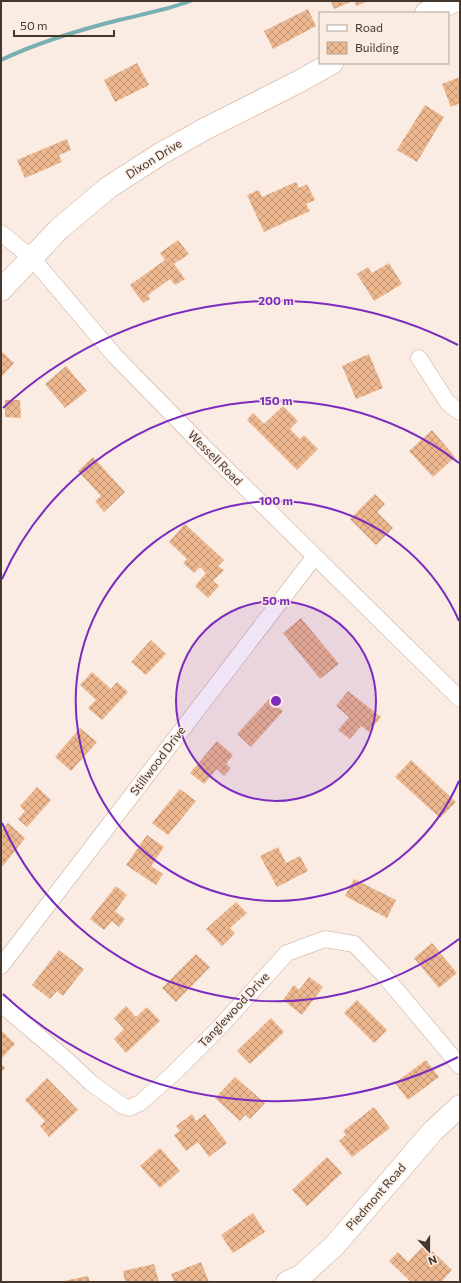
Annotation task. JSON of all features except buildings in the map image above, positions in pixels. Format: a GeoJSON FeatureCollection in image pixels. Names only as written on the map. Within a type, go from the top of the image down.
{"type":"FeatureCollection","features":[{"type":"Feature","properties":{"kind":"street"},"geometry":{"type":"LineString","coordinates":[[428,12],[455,1]]}},
{"type":"Feature","properties":{"kind":"street","name":"Dixon Drive"},"geometry":{"type":"LineString","coordinates":[[1,290],[59,229],[109,187],[162,153],[205,129],[330,64]]}},
{"type":"Feature","properties":{"kind":"street","name":"Wessell Road"},"geometry":{"type":"LineString","coordinates":[[1,233],[32,258],[115,356],[204,447],[460,699]]}},
{"type":"Feature","properties":{"kind":"street"},"geometry":{"type":"LineString","coordinates":[[419,358],[448,403],[460,412]]}},
{"type":"Feature","properties":{"kind":"street","name":"Stillwood Drive"},"geometry":{"type":"LineString","coordinates":[[1,966],[315,556]]}},
{"type":"Feature","properties":{"kind":"street","name":"Tanglewood Drive"},"geometry":{"type":"LineString","coordinates":[[1,1004],[68,1061],[90,1082],[123,1106],[129,1108],[140,1103],[174,1073],[218,1029],[287,953],[325,939],[354,944],[383,974],[460,1066]]}},
{"type":"Feature","properties":{"kind":"street","name":"Piedmont Road"},"geometry":{"type":"LineString","coordinates":[[287,1282],[300,1276],[334,1246],[433,1131],[460,1106]]}},
{"type":"Feature","properties":{"kind":"waterway"},"geometry":{"type":"LineString","coordinates":[[1,60],[44,42],[74,32],[190,1]]}}]}
